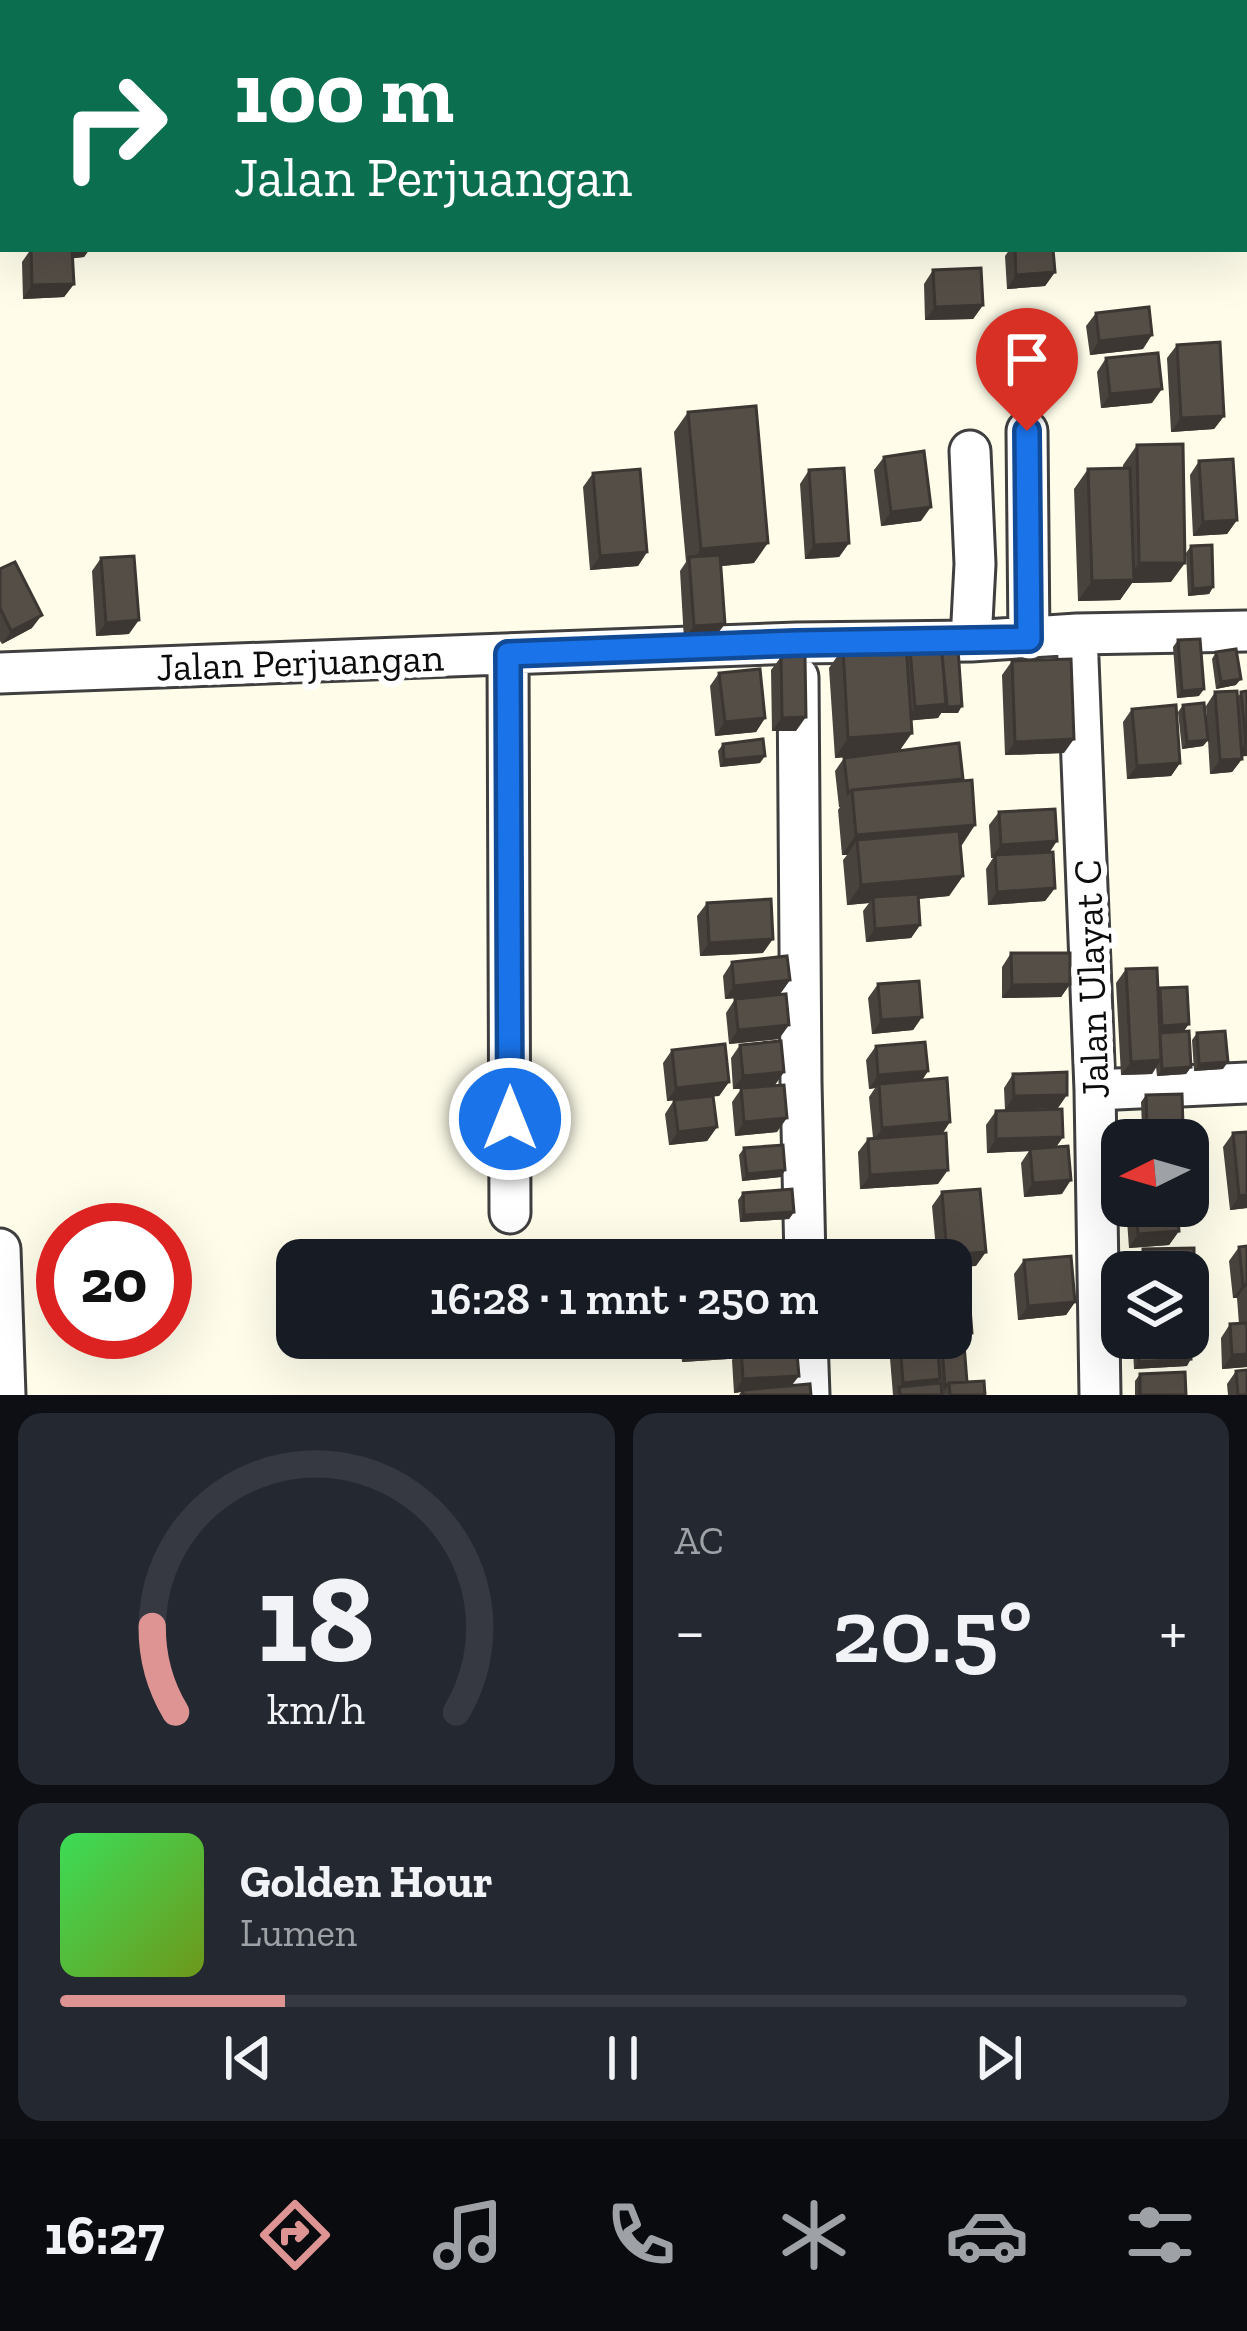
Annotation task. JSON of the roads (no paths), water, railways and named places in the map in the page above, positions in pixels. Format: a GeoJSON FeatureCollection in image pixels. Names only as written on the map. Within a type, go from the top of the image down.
{"type":"FeatureCollection","features":[{"type":"Feature","properties":{"kind":"street"},"geometry":{"type":"LineString","coordinates":[[1027,431],[1029,639]]}},
{"type":"Feature","properties":{"kind":"street"},"geometry":{"type":"LineString","coordinates":[[970,451],[975,564],[970,641]]}},
{"type":"Feature","properties":{"kind":"street","name":"Jalan Perjuangan"},"geometry":{"type":"LineString","coordinates":[[0,673],[1247,631]]}},
{"type":"Feature","properties":{"kind":"street","name":"Jalan Ulayat C"},"geometry":{"type":"LineString","coordinates":[[1076,634],[1096,1090],[1100,1395]]}},
{"type":"Feature","properties":{"kind":"street"},"geometry":{"type":"LineString","coordinates":[[797,643],[805,1239]]}},
{"type":"Feature","properties":{"kind":"street"},"geometry":{"type":"LineString","coordinates":[[508,654],[510,1214]]}},
{"type":"Feature","properties":{"kind":"street"},"geometry":{"type":"LineString","coordinates":[[1096,1090],[1247,1083]]}},
{"type":"Feature","properties":{"kind":"street"},"geometry":{"type":"LineString","coordinates":[[0,1249],[5,1395]]}},
{"type":"Feature","properties":{"kind":"street"},"geometry":{"type":"LineString","coordinates":[[807,1359],[808,1395]]}}]}
